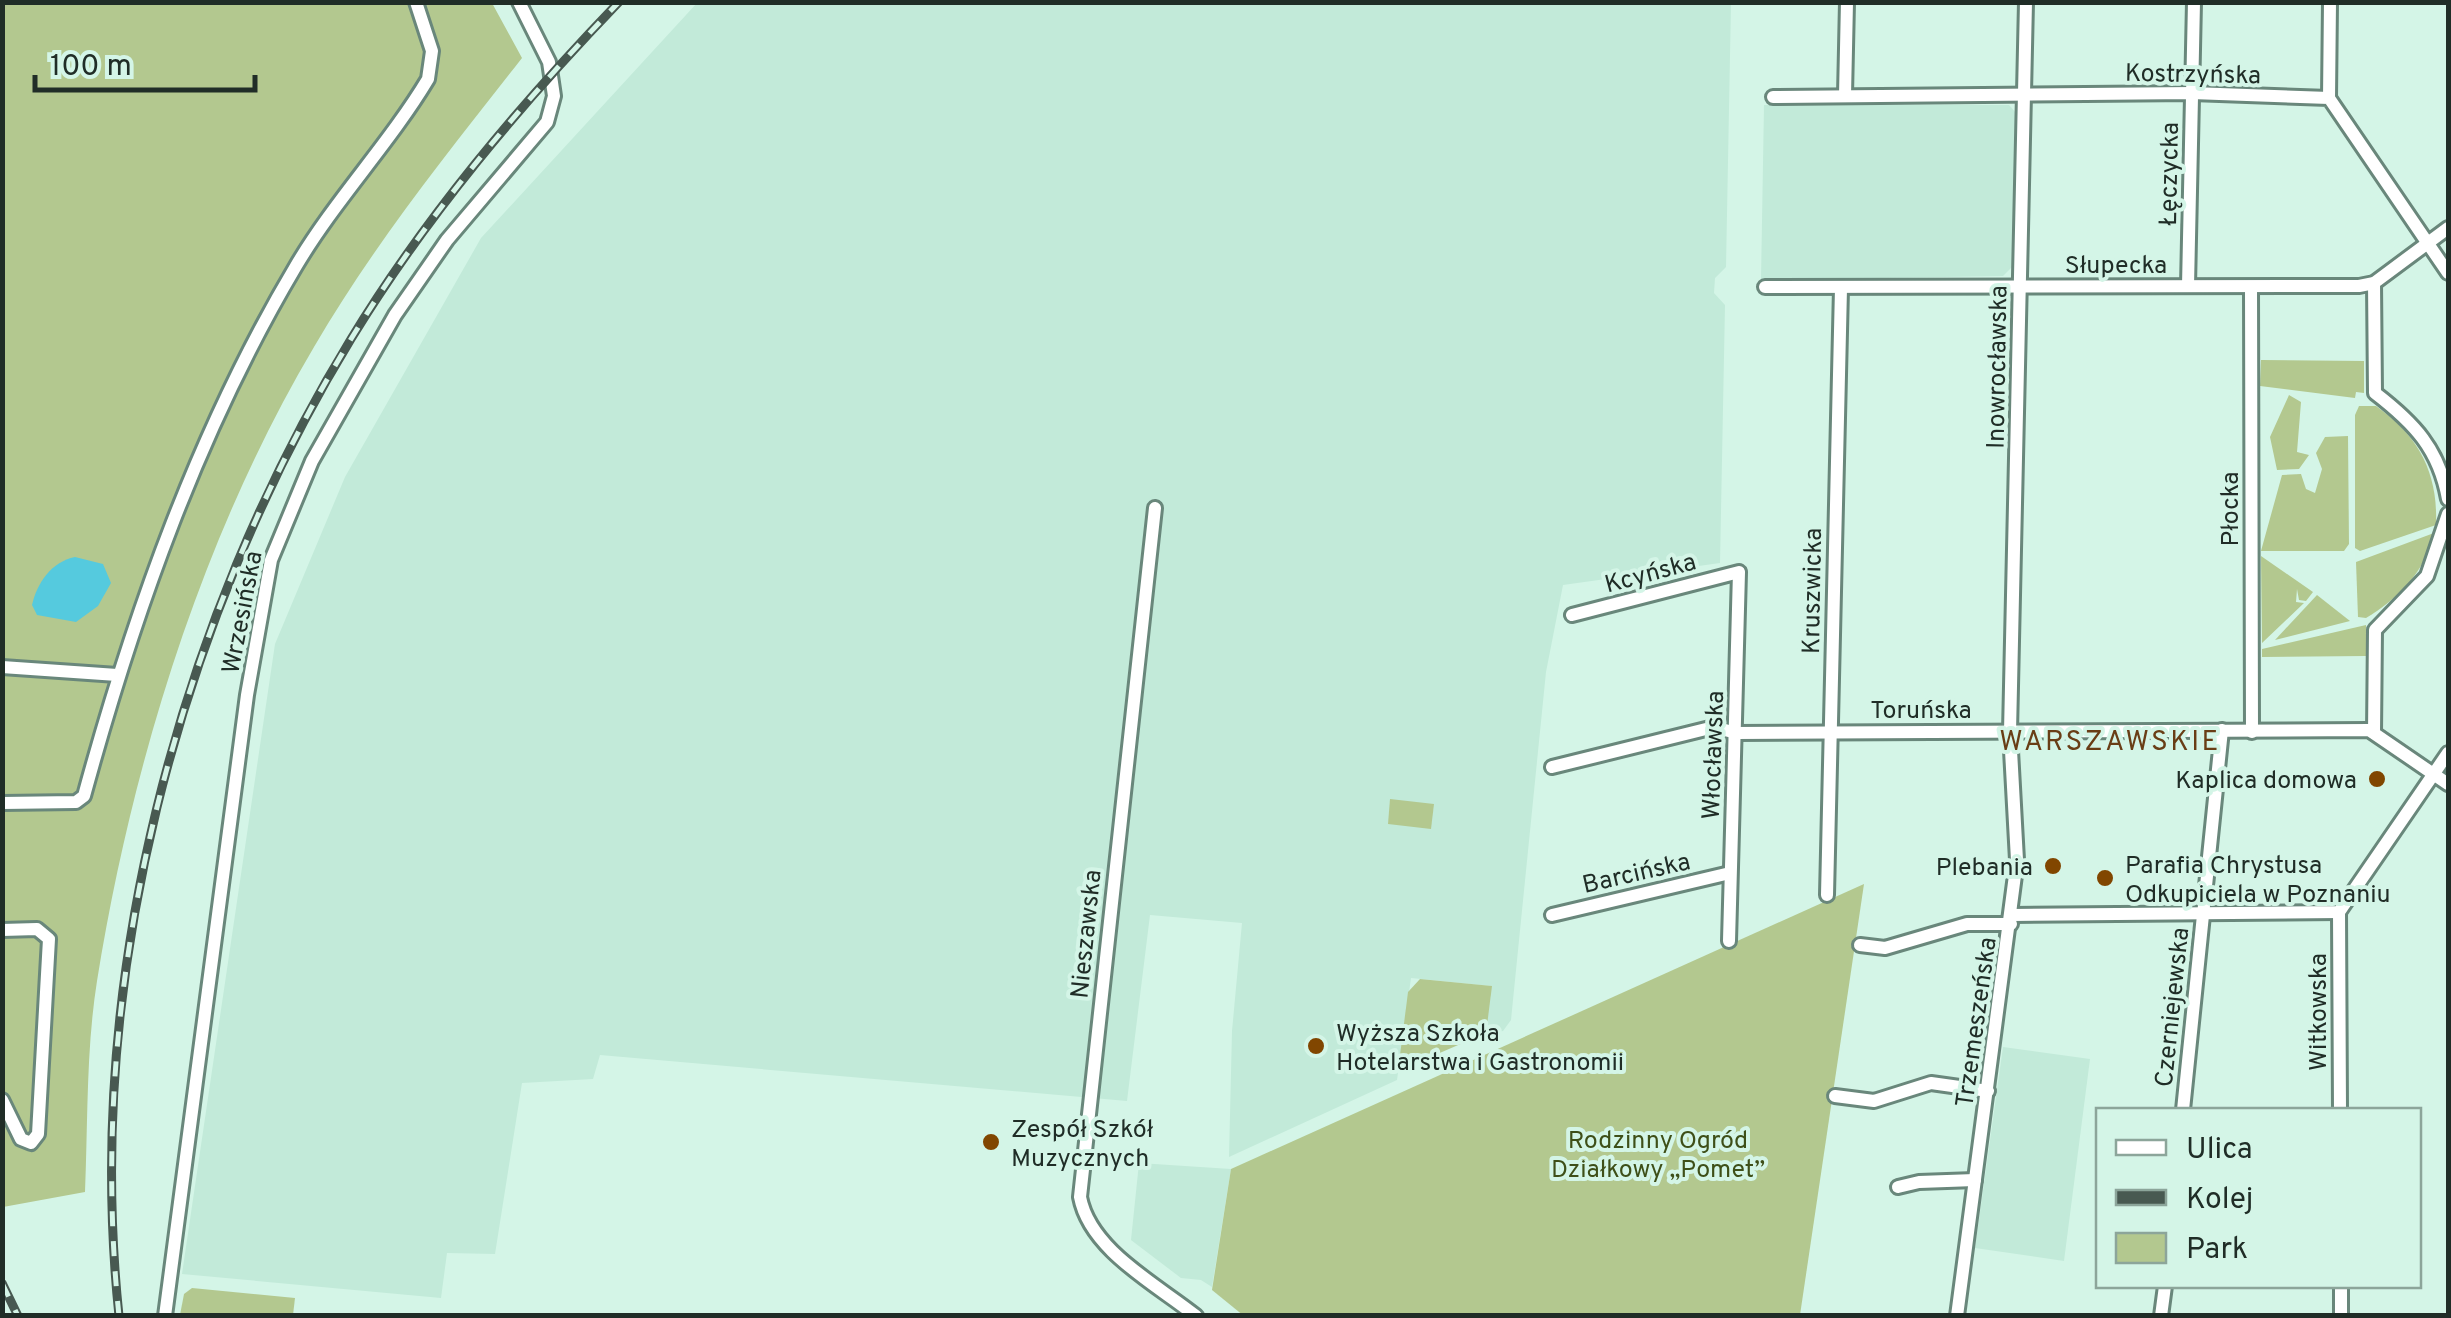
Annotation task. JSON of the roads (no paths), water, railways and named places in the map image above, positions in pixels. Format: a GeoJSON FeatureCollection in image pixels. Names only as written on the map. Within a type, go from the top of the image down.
{"type":"FeatureCollection","features":[{"type":"Feature","properties":{"kind":"street"},"geometry":{"type":"LineString","coordinates":[[2,803],[81,800],[118,675],[215,420],[299,261],[428,79],[432,51],[416,2]]}},
{"type":"Feature","properties":{"kind":"street","name":"Wrzesińska"},"geometry":{"type":"LineString","coordinates":[[165,1316],[250,679],[270,560],[312,461],[395,315],[448,240],[547,122],[554,96],[549,62],[519,2]]}},
{"type":"Feature","properties":{"kind":"street"},"geometry":{"type":"LineString","coordinates":[[1845,95],[1846,2]]}},
{"type":"Feature","properties":{"kind":"street","name":"Inowrocławska"},"geometry":{"type":"LineString","coordinates":[[2010,732],[2026,2]]}},
{"type":"Feature","properties":{"kind":"street","name":"Łęczycka"},"geometry":{"type":"LineString","coordinates":[[2188,286],[2194,2]]}},
{"type":"Feature","properties":{"kind":"street"},"geometry":{"type":"LineString","coordinates":[[2330,2],[2329,98],[2448,273]]}},
{"type":"Feature","properties":{"kind":"street","name":"Kostrzyńska"},"geometry":{"type":"LineString","coordinates":[[1773,97],[2192,93],[2329,98]]}},
{"type":"Feature","properties":{"kind":"street"},"geometry":{"type":"LineString","coordinates":[[2448,228],[2374,283],[2376,393],[2410,419],[2426,441],[2442,469],[2448,499]]}},
{"type":"Feature","properties":{"kind":"street","name":"Słupecka"},"geometry":{"type":"LineString","coordinates":[[1764,286],[2251,287],[2374,283]]}},
{"type":"Feature","properties":{"kind":"street","name":"Płocka"},"geometry":{"type":"LineString","coordinates":[[2251,287],[2252,732]]}},
{"type":"Feature","properties":{"kind":"street","name":"Kruszwicka"},"geometry":{"type":"LineString","coordinates":[[1827,895],[1841,288]]}},
{"type":"Feature","properties":{"kind":"street","name":"Nieszawska"},"geometry":{"type":"LineString","coordinates":[[1155,508],[1080,1197],[1088,1222],[1102,1240],[1196,1316]]}},
{"type":"Feature","properties":{"kind":"street"},"geometry":{"type":"LineString","coordinates":[[2448,514],[2428,576],[2375,630],[2374,732],[2448,784]]}},
{"type":"Feature","properties":{"kind":"street","name":"Kcyńska"},"geometry":{"type":"LineString","coordinates":[[1572,615],[1739,572]]}},
{"type":"Feature","properties":{"kind":"street","name":"Włocławska"},"geometry":{"type":"LineString","coordinates":[[1729,940],[1739,572]]}},
{"type":"Feature","properties":{"kind":"street"},"geometry":{"type":"LineString","coordinates":[[2,668],[118,675]]}},
{"type":"Feature","properties":{"kind":"street","name":"Toruńska"},"geometry":{"type":"LineString","coordinates":[[1552,767],[1714,727],[1736,733],[2374,732]]}},
{"type":"Feature","properties":{"kind":"street","name":"Czerniejewska"},"geometry":{"type":"LineString","coordinates":[[2183,1108],[2222,730]]}},
{"type":"Feature","properties":{"kind":"street","name":"Trzemeszeńska"},"geometry":{"type":"LineString","coordinates":[[1957,1316],[2017,860],[2010,732]]}},
{"type":"Feature","properties":{"kind":"street"},"geometry":{"type":"LineString","coordinates":[[1860,945],[1885,948],[1967,924],[2011,920],[2339,912],[2448,753]]}},
{"type":"Feature","properties":{"kind":"street","name":"Barcińska"},"geometry":{"type":"LineString","coordinates":[[1552,915],[1730,873]]}},
{"type":"Feature","properties":{"kind":"street","name":"Witkowska"},"geometry":{"type":"LineString","coordinates":[[2339,912],[2340,1108]]}},
{"type":"Feature","properties":{"kind":"street"},"geometry":{"type":"LineString","coordinates":[[2,930],[37,930],[48,940],[38,1134],[31,1142],[21,1138],[2,1100]]}},
{"type":"Feature","properties":{"kind":"street"},"geometry":{"type":"LineString","coordinates":[[1836,1096],[1874,1101],[1931,1082],[1988,1091]]}},
{"type":"Feature","properties":{"kind":"street"},"geometry":{"type":"LineString","coordinates":[[1898,1188],[1919,1182],[1975,1180]]}},
{"type":"Feature","properties":{"kind":"street"},"geometry":{"type":"LineString","coordinates":[[2161,1316],[2164,1288]]}},
{"type":"Feature","properties":{"kind":"street"},"geometry":{"type":"LineString","coordinates":[[2341,1288],[2341,1316]]}},
{"type":"Feature","properties":{"kind":"water"},"geometry":{"type":"Polygon","coordinates":[[[75,557],[103,564],[111,583],[98,606],[76,622],[37,615],[32,605],[41,581],[59,564],[75,557]]]}},
{"type":"Feature","properties":{"kind":"railway"},"geometry":{"type":"LineString","coordinates":[[119,1316],[112,1190],[116,1062],[131,935],[157,809],[192,685],[236,565],[290,449],[380,293],[476,163],[619,2]]}},
{"type":"Feature","properties":{"kind":"railway"},"geometry":{"type":"LineString","coordinates":[[2,1283],[18,1316]]}},
{"type":"Feature","properties":{"kind":"place","name":"Kaplica domowa"},"geometry":{"type":"Point","coordinates":[2377,779]}},
{"type":"Feature","properties":{"kind":"place","name":"Plebania"},"geometry":{"type":"Point","coordinates":[2053,866]}},
{"type":"Feature","properties":{"kind":"place","name":"Parafia Chrystusa Odkupiciela w Poznaniu"},"geometry":{"type":"Point","coordinates":[2105,878]}},
{"type":"Feature","properties":{"kind":"place","name":"Wyższa Szkoła Hotelarstwa i Gastronomii"},"geometry":{"type":"Point","coordinates":[1316,1046]}},
{"type":"Feature","properties":{"kind":"place","name":"Zespół Szkół Muzycznych"},"geometry":{"type":"Point","coordinates":[991,1142]}},
{"type":"Feature","properties":{"kind":"district","name":"WARSZAWSKIE"},"geometry":{"type":"Point","coordinates":[2110,740]}},
{"type":"Feature","properties":{"kind":"park label","name":"Rodzinny Ogród Działkowy „Pomet”"},"geometry":{"type":"Point","coordinates":[1658,1154]}}]}
